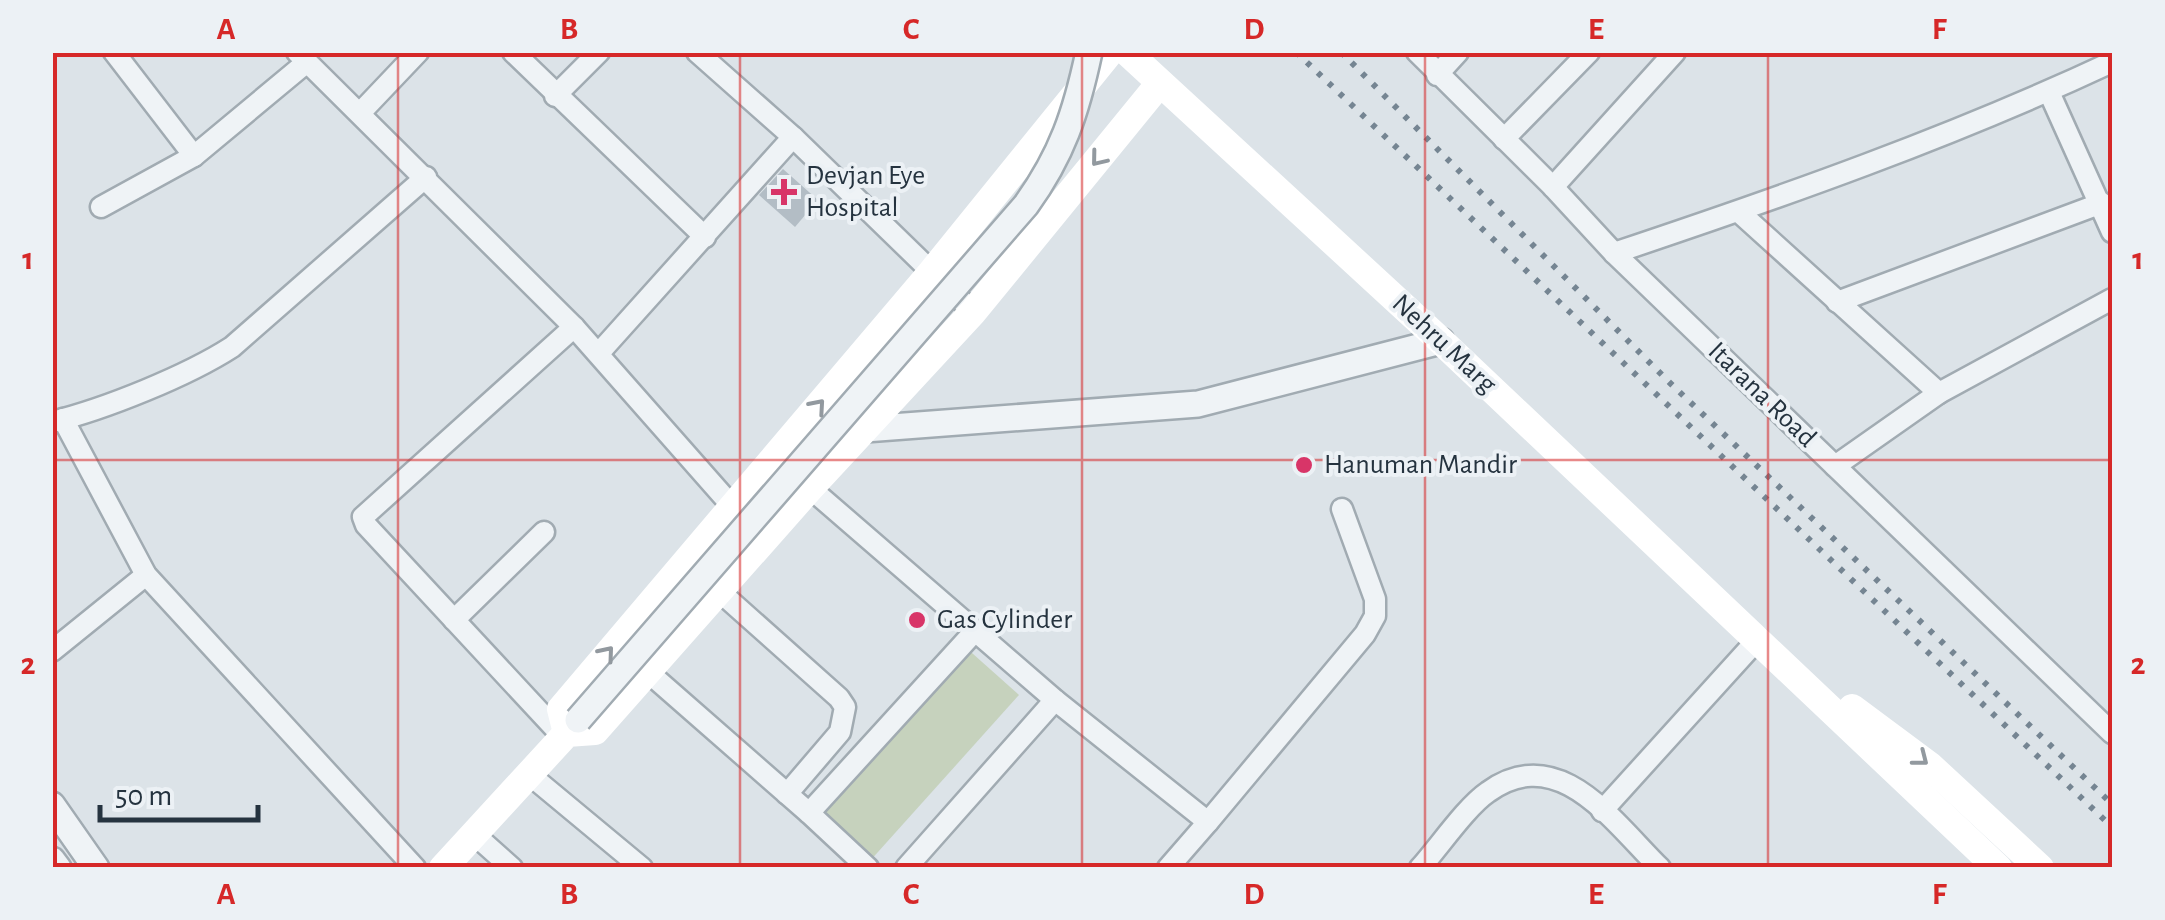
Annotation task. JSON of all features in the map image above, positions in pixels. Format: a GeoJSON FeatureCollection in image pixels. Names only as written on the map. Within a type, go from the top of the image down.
{"type":"FeatureCollection","features":[{"type":"Feature","properties":{"kind":"main road"},"geometry":{"type":"LineString","coordinates":[[569,730],[561,709],[931,273],[1110,52]]}},
{"type":"Feature","properties":{"kind":"main road","name":"Nehru Marg"},"geometry":{"type":"LineString","coordinates":[[1127,52],[1441,340],[1998,868]]}},
{"type":"Feature","properties":{"kind":"main road"},"geometry":{"type":"LineString","coordinates":[[569,730],[595,731],[972,312],[1160,83]]}},
{"type":"Feature","properties":{"kind":"main road","name":"Nehru Marg"},"geometry":{"type":"LineString","coordinates":[[1758,639],[1930,766],[2040,868]]}},
{"type":"Feature","properties":{"kind":"main road"},"geometry":{"type":"LineString","coordinates":[[443,868],[569,730]]}},
{"type":"Feature","properties":{"kind":"street"},"geometry":{"type":"LineString","coordinates":[[114,52],[194,156]]}},
{"type":"Feature","properties":{"kind":"street"},"geometry":{"type":"LineString","coordinates":[[361,112],[418,52]]}},
{"type":"Feature","properties":{"kind":"street"},"geometry":{"type":"LineString","coordinates":[[513,52],[705,237]]}},
{"type":"Feature","properties":{"kind":"street"},"geometry":{"type":"LineString","coordinates":[[555,96],[599,52]]}},
{"type":"Feature","properties":{"kind":"street"},"geometry":{"type":"LineString","coordinates":[[697,52],[793,137],[972,312]]}},
{"type":"Feature","properties":{"kind":"street"},"geometry":{"type":"LineString","coordinates":[[574,327],[363,517],[366,525],[454,620],[569,730],[1026,206],[1064,143],[1090,52]]}},
{"type":"Feature","properties":{"kind":"street","name":"Itarana Road"},"geometry":{"type":"LineString","coordinates":[[1417,52],[1553,186],[1614,253],[2112,732]]}},
{"type":"Feature","properties":{"kind":"street"},"geometry":{"type":"LineString","coordinates":[[1438,74],[1458,52]]}},
{"type":"Feature","properties":{"kind":"street"},"geometry":{"type":"LineString","coordinates":[[1504,139],[1589,52]]}},
{"type":"Feature","properties":{"kind":"street"},"geometry":{"type":"LineString","coordinates":[[1553,186],[1675,52]]}},
{"type":"Feature","properties":{"kind":"street"},"geometry":{"type":"LineString","coordinates":[[101,207],[194,156],[302,58],[426,176],[574,327],[764,541]]}},
{"type":"Feature","properties":{"kind":"street"},"geometry":{"type":"LineString","coordinates":[[1614,253],[1739,212],[2048,92],[2112,62]]}},
{"type":"Feature","properties":{"kind":"street"},"geometry":{"type":"LineString","coordinates":[[2048,92],[2112,232]]}},
{"type":"Feature","properties":{"kind":"street"},"geometry":{"type":"LineString","coordinates":[[599,354],[793,137]]}},
{"type":"Feature","properties":{"kind":"street"},"geometry":{"type":"LineString","coordinates":[[414,868],[146,576],[58,420],[168,380],[206,364],[232,347],[426,176]]}},
{"type":"Feature","properties":{"kind":"street"},"geometry":{"type":"LineString","coordinates":[[1837,302],[2102,203]]}},
{"type":"Feature","properties":{"kind":"street"},"geometry":{"type":"LineString","coordinates":[[1739,212],[1939,393]]}},
{"type":"Feature","properties":{"kind":"street"},"geometry":{"type":"LineString","coordinates":[[1835,466],[1939,393],[2112,299]]}},
{"type":"Feature","properties":{"kind":"street"},"geometry":{"type":"LineString","coordinates":[[865,429],[1198,404],[1441,340]]}},
{"type":"Feature","properties":{"kind":"street"},"geometry":{"type":"LineString","coordinates":[[810,488],[1055,700],[1208,822]]}},
{"type":"Feature","properties":{"kind":"street"},"geometry":{"type":"LineString","coordinates":[[1168,868],[1365,634],[1375,616],[1376,599],[1342,509]]}},
{"type":"Feature","properties":{"kind":"street"},"geometry":{"type":"LineString","coordinates":[[454,620],[544,532]]}},
{"type":"Feature","properties":{"kind":"street"},"geometry":{"type":"LineString","coordinates":[[52,651],[146,576]]}},
{"type":"Feature","properties":{"kind":"street"},"geometry":{"type":"LineString","coordinates":[[719,592],[845,707],[840,732],[787,794]]}},
{"type":"Feature","properties":{"kind":"street"},"geometry":{"type":"LineString","coordinates":[[809,813],[975,631]]}},
{"type":"Feature","properties":{"kind":"street"},"geometry":{"type":"LineString","coordinates":[[1602,811],[1758,639]]}},
{"type":"Feature","properties":{"kind":"street"},"geometry":{"type":"LineString","coordinates":[[648,672],[868,868]]}},
{"type":"Feature","properties":{"kind":"street"},"geometry":{"type":"LineString","coordinates":[[906,868],[1055,700]]}},
{"type":"Feature","properties":{"kind":"street"},"geometry":{"type":"LineString","coordinates":[[1420,868],[1486,792],[1530,773],[1570,784],[1656,866]]}},
{"type":"Feature","properties":{"kind":"street"},"geometry":{"type":"LineString","coordinates":[[530,775],[642,868]]}},
{"type":"Feature","properties":{"kind":"street"},"geometry":{"type":"LineString","coordinates":[[52,805],[96,868]]}},
{"type":"Feature","properties":{"kind":"street"},"geometry":{"type":"LineString","coordinates":[[475,835],[512,868]]}},
{"type":"Feature","properties":{"kind":"street"},"geometry":{"type":"LineString","coordinates":[[52,860],[58,868]]}},
{"type":"Feature","properties":{"kind":"green space"},"geometry":{"type":"Polygon","coordinates":[[[963,645],[1019,695],[869,862],[813,813],[963,645]]]}},
{"type":"Feature","properties":{"kind":"building"},"geometry":{"type":"Polygon","coordinates":[[[783,169],[818,200],[795,227],[759,195],[783,169]]]}},
{"type":"Feature","properties":{"kind":"railway"},"geometry":{"type":"LineString","coordinates":[[1296,52],[2112,827]]}},
{"type":"Feature","properties":{"kind":"railway"},"geometry":{"type":"LineString","coordinates":[[1341,52],[1669,382],[2112,804]]}},
{"type":"Feature","properties":{"kind":"place","name":"Devjan Eye Hospital"},"geometry":{"type":"Point","coordinates":[784,192]}},
{"type":"Feature","properties":{"kind":"place","name":"Hanuman Mandir"},"geometry":{"type":"Point","coordinates":[1304,465]}},
{"type":"Feature","properties":{"kind":"place","name":"Gas Cylinder"},"geometry":{"type":"Point","coordinates":[917,620]}}]}
